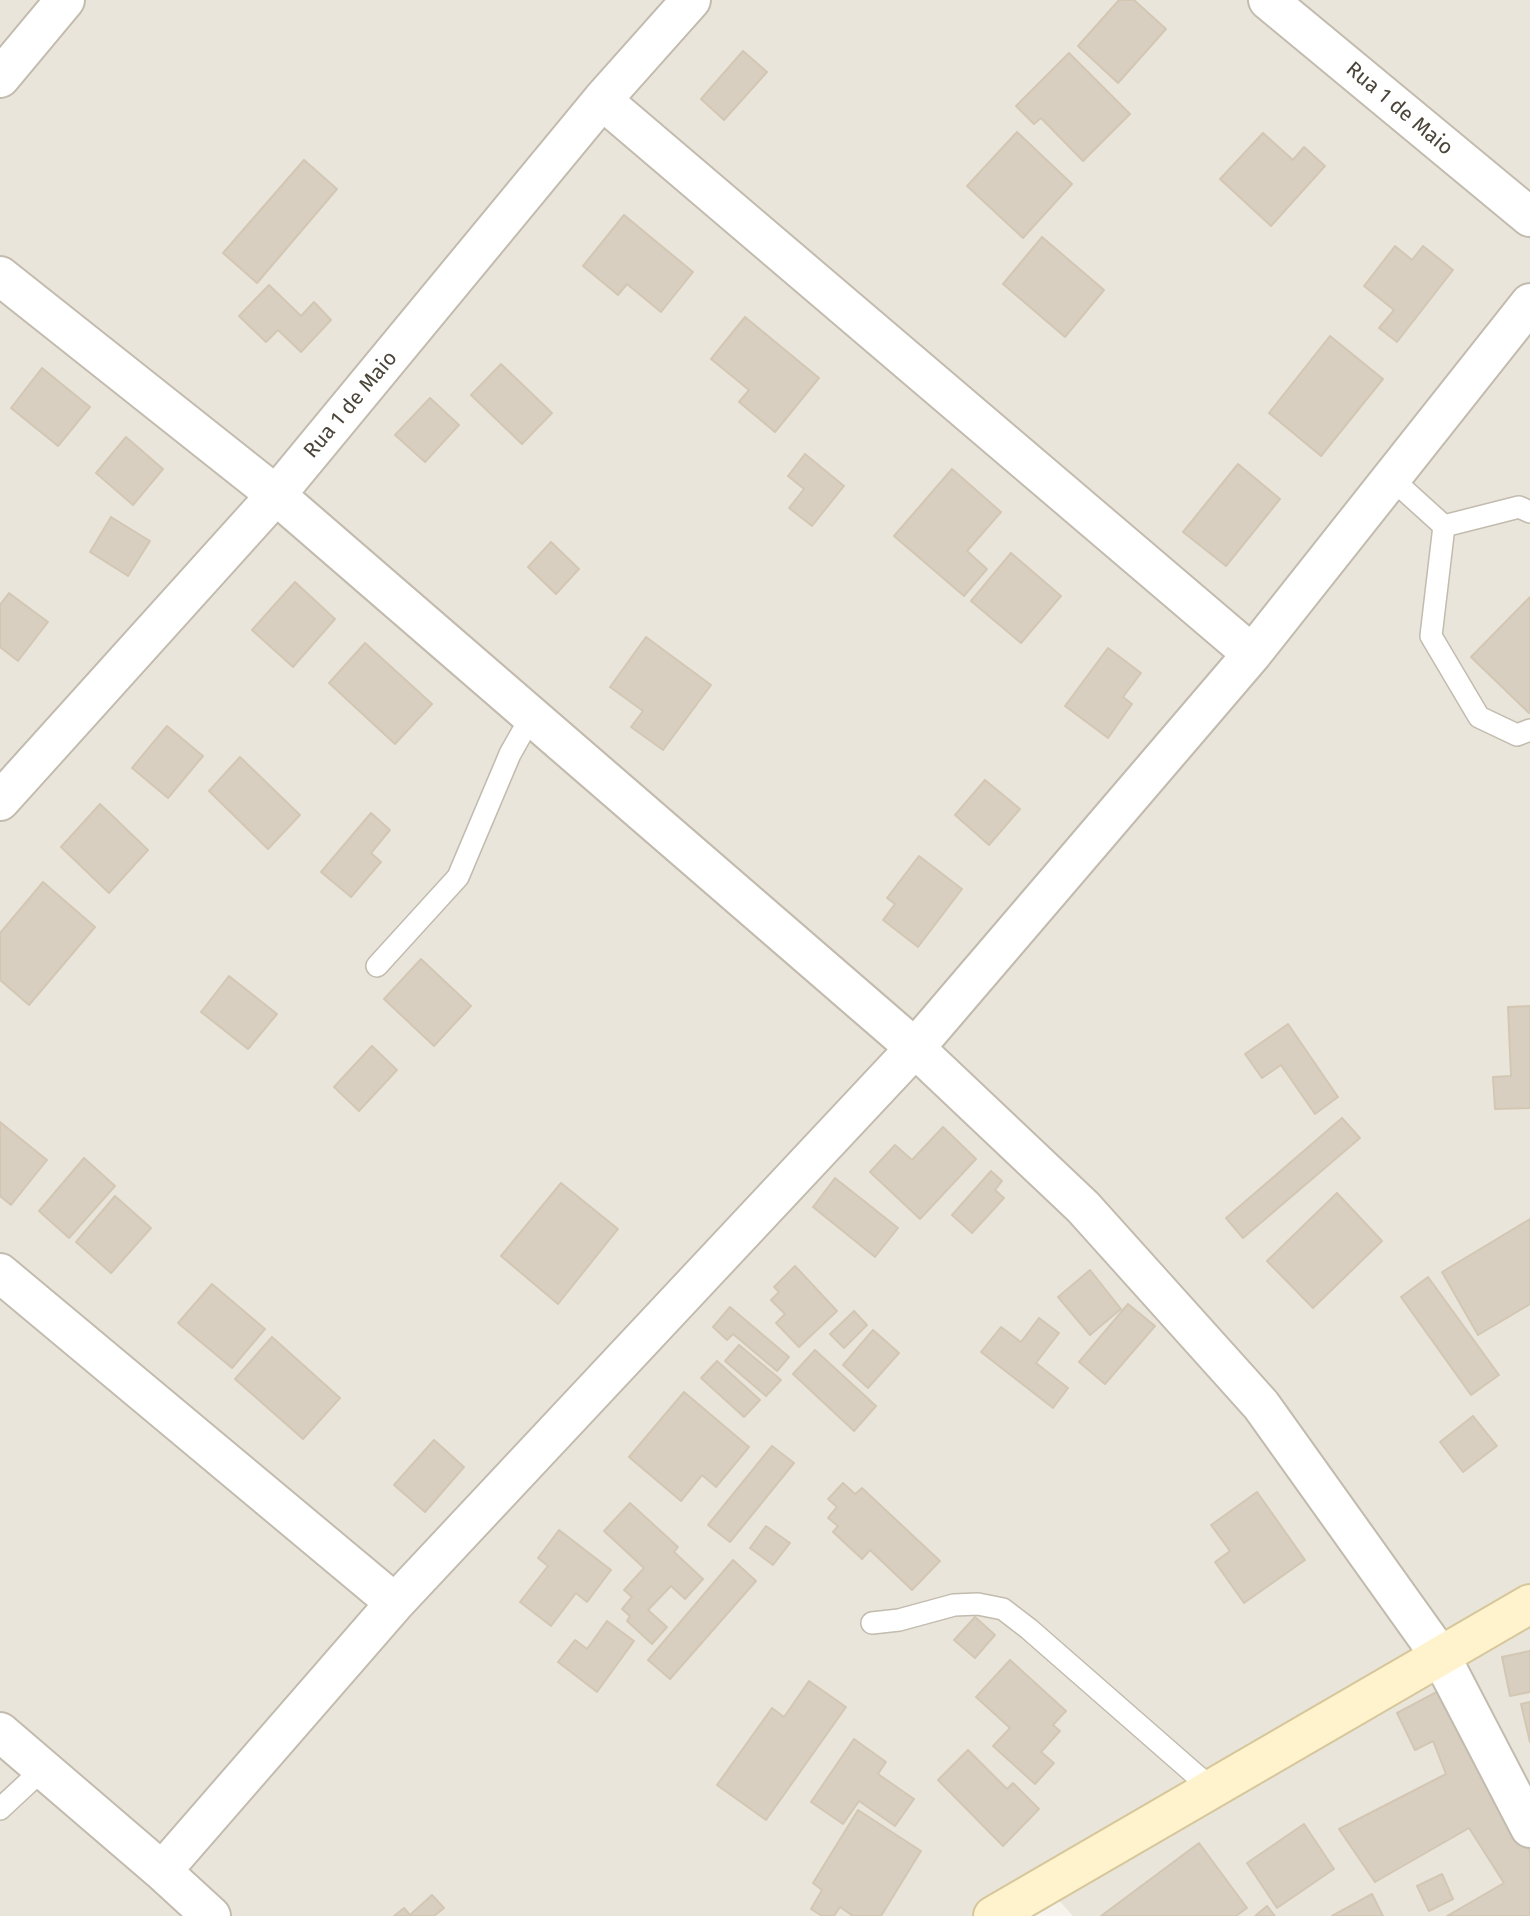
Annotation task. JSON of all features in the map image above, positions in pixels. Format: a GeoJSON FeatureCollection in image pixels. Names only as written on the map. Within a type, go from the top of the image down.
{"type":"FeatureCollection","features":[{"type":"Feature","properties":{"kind":"main road"},"geometry":{"type":"LineString","coordinates":[[993,1916],[1036,1906],[1212,1789],[1530,1604]]}},
{"type":"Feature","properties":{"kind":"street"},"geometry":{"type":"LineString","coordinates":[[0,78],[65,0]]}},
{"type":"Feature","properties":{"kind":"street","name":"Rua 1 de Maio"},"geometry":{"type":"LineString","coordinates":[[0,801],[276,495],[602,100],[691,0]]}},
{"type":"Feature","properties":{"kind":"street","name":"Rua 1 de Maio"},"geometry":{"type":"LineString","coordinates":[[1268,0],[1530,217]]}},
{"type":"Feature","properties":{"kind":"street"},"geometry":{"type":"LineString","coordinates":[[602,100],[1252,654]]}},
{"type":"Feature","properties":{"kind":"street"},"geometry":{"type":"LineString","coordinates":[[0,276],[276,495],[915,1048],[1083,1207],[1262,1405],[1441,1657],[1530,1828]]}},
{"type":"Feature","properties":{"kind":"street"},"geometry":{"type":"LineString","coordinates":[[162,1871],[394,1603],[915,1048],[1252,654],[1530,303]]}},
{"type":"Feature","properties":{"kind":"street"},"geometry":{"type":"LineString","coordinates":[[0,1273],[394,1603]]}},
{"type":"Feature","properties":{"kind":"street"},"geometry":{"type":"LineString","coordinates":[[0,1732],[211,1916]]}},
{"type":"Feature","properties":{"kind":"lane"},"geometry":{"type":"LineString","coordinates":[[1391,478],[1444,526]]}},
{"type":"Feature","properties":{"kind":"lane"},"geometry":{"type":"LineString","coordinates":[[1444,526],[1519,507],[1530,512]]}},
{"type":"Feature","properties":{"kind":"lane"},"geometry":{"type":"LineString","coordinates":[[1444,526],[1431,636],[1479,717],[1517,734],[1530,730]]}},
{"type":"Feature","properties":{"kind":"lane"},"geometry":{"type":"LineString","coordinates":[[377,966],[458,877],[510,754],[523,731],[535,719]]}},
{"type":"Feature","properties":{"kind":"lane"},"geometry":{"type":"LineString","coordinates":[[872,1622],[899,1620],[954,1605],[978,1604],[1003,1609],[1212,1789]]}},
{"type":"Feature","properties":{"kind":"lane"},"geometry":{"type":"LineString","coordinates":[[0,1808],[43,1769]]}},
{"type":"Feature","properties":{"kind":"shaded area"},"geometry":{"type":"Polygon","coordinates":[[[0,0],[1530,0],[1530,1916],[1073,1916],[1054,1895],[1017,1916],[0,1916],[0,0]]]}},
{"type":"Feature","properties":{"kind":"building"},"geometry":{"type":"Polygon","coordinates":[[[1119,0],[1134,0],[1166,29],[1118,83],[1078,46],[1119,0]]]}},
{"type":"Feature","properties":{"kind":"building"},"geometry":{"type":"Polygon","coordinates":[[[743,51],[767,72],[724,120],[701,99],[743,51]]]}},
{"type":"Feature","properties":{"kind":"building"},"geometry":{"type":"Polygon","coordinates":[[[1069,53],[1130,114],[1083,161],[1041,118],[1034,124],[1016,106],[1069,53]]]}},
{"type":"Feature","properties":{"kind":"building"},"geometry":{"type":"Polygon","coordinates":[[[1017,132],[1072,184],[1023,238],[967,186],[1017,132]]]}},
{"type":"Feature","properties":{"kind":"building"},"geometry":{"type":"Polygon","coordinates":[[[1263,133],[1293,160],[1304,147],[1325,166],[1271,226],[1220,179],[1263,133]]]}},
{"type":"Feature","properties":{"kind":"building"},"geometry":{"type":"Polygon","coordinates":[[[304,160],[337,189],[257,283],[223,253],[304,160]]]}},
{"type":"Feature","properties":{"kind":"building"},"geometry":{"type":"Polygon","coordinates":[[[624,215],[693,272],[661,312],[627,284],[618,295],[583,266],[624,215]]]}},
{"type":"Feature","properties":{"kind":"building"},"geometry":{"type":"Polygon","coordinates":[[[1042,237],[1104,290],[1065,337],[1003,284],[1042,237]]]}},
{"type":"Feature","properties":{"kind":"building"},"geometry":{"type":"Polygon","coordinates":[[[1395,246],[1412,260],[1423,246],[1453,270],[1397,342],[1379,328],[1394,310],[1364,286],[1395,246]]]}},
{"type":"Feature","properties":{"kind":"building"},"geometry":{"type":"Polygon","coordinates":[[[269,285],[301,316],[314,302],[331,320],[301,352],[278,330],[266,342],[239,316],[269,285]]]}},
{"type":"Feature","properties":{"kind":"building"},"geometry":{"type":"Polygon","coordinates":[[[745,317],[819,378],[775,432],[739,402],[749,390],[711,359],[745,317]]]}},
{"type":"Feature","properties":{"kind":"building"},"geometry":{"type":"Polygon","coordinates":[[[1330,336],[1383,379],[1321,456],[1269,413],[1330,336]]]}},
{"type":"Feature","properties":{"kind":"building"},"geometry":{"type":"Polygon","coordinates":[[[501,364],[552,413],[522,444],[471,395],[501,364]]]}},
{"type":"Feature","properties":{"kind":"building"},"geometry":{"type":"Polygon","coordinates":[[[42,368],[90,407],[58,446],[11,408],[42,368]]]}},
{"type":"Feature","properties":{"kind":"building"},"geometry":{"type":"Polygon","coordinates":[[[430,398],[459,425],[425,462],[395,435],[430,398]]]}},
{"type":"Feature","properties":{"kind":"building"},"geometry":{"type":"Polygon","coordinates":[[[126,437],[163,469],[133,505],[96,473],[126,437]]]}},
{"type":"Feature","properties":{"kind":"building"},"geometry":{"type":"Polygon","coordinates":[[[805,454],[844,486],[812,526],[789,508],[804,489],[788,476],[805,454]]]}},
{"type":"Feature","properties":{"kind":"building"},"geometry":{"type":"Polygon","coordinates":[[[1238,464],[1280,499],[1226,566],[1183,532],[1238,464]]]}},
{"type":"Feature","properties":{"kind":"building"},"geometry":{"type":"Polygon","coordinates":[[[952,469],[1001,512],[967,551],[987,569],[964,596],[894,536],[952,469]]]}},
{"type":"Feature","properties":{"kind":"building"},"geometry":{"type":"Polygon","coordinates":[[[111,517],[150,541],[128,576],[90,552],[111,517]]]}},
{"type":"Feature","properties":{"kind":"building"},"geometry":{"type":"Polygon","coordinates":[[[551,542],[579,569],[556,594],[528,567],[551,542]]]}},
{"type":"Feature","properties":{"kind":"building"},"geometry":{"type":"Polygon","coordinates":[[[1011,553],[1061,596],[1021,643],[971,601],[1011,553]]]}},
{"type":"Feature","properties":{"kind":"building"},"geometry":{"type":"Polygon","coordinates":[[[295,582],[335,619],[293,667],[252,630],[295,582]]]}},
{"type":"Feature","properties":{"kind":"building"},"geometry":{"type":"Polygon","coordinates":[[[9,593],[48,622],[18,661],[0,647],[0,605],[9,593]]]}},
{"type":"Feature","properties":{"kind":"building"},"geometry":{"type":"Polygon","coordinates":[[[1530,597],[1530,712],[1529,713],[1471,657],[1530,597]]]}},
{"type":"Feature","properties":{"kind":"building"},"geometry":{"type":"Polygon","coordinates":[[[646,637],[711,685],[663,750],[631,727],[643,711],[610,687],[646,637]]]}},
{"type":"Feature","properties":{"kind":"building"},"geometry":{"type":"Polygon","coordinates":[[[365,643],[432,704],[395,744],[329,683],[365,643]]]}},
{"type":"Feature","properties":{"kind":"building"},"geometry":{"type":"Polygon","coordinates":[[[1108,648],[1141,673],[1123,697],[1132,704],[1108,738],[1065,706],[1108,648]]]}},
{"type":"Feature","properties":{"kind":"building"},"geometry":{"type":"Polygon","coordinates":[[[167,726],[203,756],[168,798],[132,768],[167,726]]]}},
{"type":"Feature","properties":{"kind":"building"},"geometry":{"type":"Polygon","coordinates":[[[240,757],[300,815],[268,849],[209,791],[240,757]]]}},
{"type":"Feature","properties":{"kind":"building"},"geometry":{"type":"Polygon","coordinates":[[[985,780],[1020,809],[989,845],[955,815],[985,780]]]}},
{"type":"Feature","properties":{"kind":"building"},"geometry":{"type":"Polygon","coordinates":[[[100,804],[148,850],[109,893],[61,847],[100,804]]]}},
{"type":"Feature","properties":{"kind":"building"},"geometry":{"type":"Polygon","coordinates":[[[371,813],[390,830],[371,853],[381,862],[351,897],[321,872],[371,813]]]}},
{"type":"Feature","properties":{"kind":"building"},"geometry":{"type":"Polygon","coordinates":[[[919,856],[962,889],[918,947],[883,920],[895,904],[887,898],[919,856]]]}},
{"type":"Feature","properties":{"kind":"building"},"geometry":{"type":"Polygon","coordinates":[[[43,882],[95,927],[29,1005],[0,980],[0,933],[43,882]]]}},
{"type":"Feature","properties":{"kind":"building"},"geometry":{"type":"Polygon","coordinates":[[[421,959],[471,1006],[434,1046],[384,999],[421,959]]]}},
{"type":"Feature","properties":{"kind":"building"},"geometry":{"type":"Polygon","coordinates":[[[229,976],[277,1014],[248,1049],[201,1012],[229,976]]]}},
{"type":"Feature","properties":{"kind":"building"},"geometry":{"type":"Polygon","coordinates":[[[1530,1006],[1530,1108],[1495,1109],[1493,1077],[1511,1076],[1508,1007],[1530,1006]]]}},
{"type":"Feature","properties":{"kind":"building"},"geometry":{"type":"Polygon","coordinates":[[[1288,1024],[1338,1097],[1315,1114],[1281,1065],[1262,1078],[1245,1054],[1288,1024]]]}},
{"type":"Feature","properties":{"kind":"building"},"geometry":{"type":"Polygon","coordinates":[[[372,1046],[397,1070],[359,1111],[334,1087],[372,1046]]]}},
{"type":"Feature","properties":{"kind":"building"},"geometry":{"type":"Polygon","coordinates":[[[1342,1118],[1360,1138],[1243,1238],[1226,1218],[1342,1118]]]}},
{"type":"Feature","properties":{"kind":"building"},"geometry":{"type":"Polygon","coordinates":[[[0,1122],[47,1160],[11,1205],[0,1196],[0,1122]]]}},
{"type":"Feature","properties":{"kind":"building"},"geometry":{"type":"Polygon","coordinates":[[[943,1127],[976,1159],[920,1219],[870,1172],[895,1145],[912,1160],[943,1127]]]}},
{"type":"Feature","properties":{"kind":"building"},"geometry":{"type":"Polygon","coordinates":[[[84,1158],[115,1186],[69,1238],[39,1211],[84,1158]]]}},
{"type":"Feature","properties":{"kind":"building"},"geometry":{"type":"Polygon","coordinates":[[[991,1171],[1002,1181],[995,1190],[1004,1198],[972,1233],[952,1215],[991,1171]]]}},
{"type":"Feature","properties":{"kind":"building"},"geometry":{"type":"Polygon","coordinates":[[[835,1178],[898,1228],[875,1257],[813,1207],[835,1178]]]}},
{"type":"Feature","properties":{"kind":"building"},"geometry":{"type":"Polygon","coordinates":[[[561,1183],[618,1229],[558,1304],[501,1256],[561,1183]]]}},
{"type":"Feature","properties":{"kind":"building"},"geometry":{"type":"Polygon","coordinates":[[[1337,1193],[1382,1241],[1313,1308],[1267,1261],[1337,1193]]]}},
{"type":"Feature","properties":{"kind":"building"},"geometry":{"type":"Polygon","coordinates":[[[115,1196],[151,1228],[111,1273],[76,1242],[115,1196]]]}},
{"type":"Feature","properties":{"kind":"building"},"geometry":{"type":"Polygon","coordinates":[[[1530,1219],[1530,1304],[1478,1335],[1442,1272],[1530,1219]]]}},
{"type":"Feature","properties":{"kind":"building"},"geometry":{"type":"Polygon","coordinates":[[[795,1266],[837,1311],[799,1347],[776,1323],[785,1314],[771,1300],[779,1292],[774,1287],[795,1266]]]}},
{"type":"Feature","properties":{"kind":"building"},"geometry":{"type":"Polygon","coordinates":[[[1090,1270],[1121,1309],[1090,1335],[1058,1297],[1090,1270]]]}},
{"type":"Feature","properties":{"kind":"building"},"geometry":{"type":"Polygon","coordinates":[[[1428,1277],[1499,1375],[1471,1395],[1401,1297],[1428,1277]]]}},
{"type":"Feature","properties":{"kind":"building"},"geometry":{"type":"Polygon","coordinates":[[[212,1284],[265,1329],[232,1368],[178,1323],[212,1284]]]}},
{"type":"Feature","properties":{"kind":"building"},"geometry":{"type":"Polygon","coordinates":[[[1128,1304],[1155,1326],[1105,1384],[1079,1362],[1128,1304]]]}},
{"type":"Feature","properties":{"kind":"building"},"geometry":{"type":"Polygon","coordinates":[[[730,1307],[789,1357],[777,1371],[733,1334],[727,1340],[713,1327],[730,1307]]]}},
{"type":"Feature","properties":{"kind":"building"},"geometry":{"type":"Polygon","coordinates":[[[854,1311],[867,1325],[844,1348],[830,1334],[854,1311]]]}},
{"type":"Feature","properties":{"kind":"building"},"geometry":{"type":"Polygon","coordinates":[[[1039,1318],[1059,1333],[1036,1363],[1068,1388],[1053,1408],[981,1352],[1001,1327],[1021,1342],[1039,1318]]]}},
{"type":"Feature","properties":{"kind":"building"},"geometry":{"type":"Polygon","coordinates":[[[873,1330],[899,1353],[868,1388],[843,1365],[873,1330]]]}},
{"type":"Feature","properties":{"kind":"building"},"geometry":{"type":"Polygon","coordinates":[[[272,1337],[340,1398],[303,1439],[235,1379],[272,1337]]]}},
{"type":"Feature","properties":{"kind":"building"},"geometry":{"type":"Polygon","coordinates":[[[739,1345],[781,1380],[766,1396],[725,1361],[739,1345]]]}},
{"type":"Feature","properties":{"kind":"building"},"geometry":{"type":"Polygon","coordinates":[[[815,1350],[876,1406],[854,1431],[793,1374],[815,1350]]]}},
{"type":"Feature","properties":{"kind":"building"},"geometry":{"type":"Polygon","coordinates":[[[717,1361],[760,1400],[744,1417],[701,1378],[717,1361]]]}},
{"type":"Feature","properties":{"kind":"building"},"geometry":{"type":"Polygon","coordinates":[[[684,1392],[749,1447],[716,1487],[702,1475],[681,1501],[629,1457],[684,1392]]]}},
{"type":"Feature","properties":{"kind":"building"},"geometry":{"type":"Polygon","coordinates":[[[1473,1416],[1497,1446],[1463,1472],[1440,1442],[1473,1416]]]}},
{"type":"Feature","properties":{"kind":"building"},"geometry":{"type":"Polygon","coordinates":[[[434,1440],[464,1467],[425,1512],[394,1485],[434,1440]]]}},
{"type":"Feature","properties":{"kind":"building"},"geometry":{"type":"Polygon","coordinates":[[[772,1446],[794,1463],[730,1542],[708,1525],[772,1446]]]}},
{"type":"Feature","properties":{"kind":"building"},"geometry":{"type":"Polygon","coordinates":[[[843,1483],[855,1494],[862,1488],[940,1561],[912,1590],[870,1550],[862,1559],[833,1532],[838,1526],[828,1518],[837,1507],[828,1499],[843,1483]]]}},
{"type":"Feature","properties":{"kind":"building"},"geometry":{"type":"Polygon","coordinates":[[[1257,1492],[1305,1560],[1244,1603],[1215,1562],[1230,1551],[1211,1525],[1257,1492]]]}},
{"type":"Feature","properties":{"kind":"building"},"geometry":{"type":"Polygon","coordinates":[[[630,1503],[678,1547],[674,1552],[703,1579],[685,1599],[671,1586],[648,1610],[667,1627],[652,1644],[627,1621],[630,1616],[622,1609],[632,1597],[624,1590],[644,1568],[604,1531],[630,1503]]]}},
{"type":"Feature","properties":{"kind":"building"},"geometry":{"type":"Polygon","coordinates":[[[766,1526],[790,1543],[773,1565],[750,1548],[766,1526]]]}},
{"type":"Feature","properties":{"kind":"building"},"geometry":{"type":"Polygon","coordinates":[[[559,1530],[611,1570],[587,1602],[576,1593],[551,1626],[520,1602],[548,1566],[538,1558],[559,1530]]]}},
{"type":"Feature","properties":{"kind":"building"},"geometry":{"type":"Polygon","coordinates":[[[733,1560],[756,1581],[670,1679],[648,1660],[733,1560]]]}},
{"type":"Feature","properties":{"kind":"building"},"geometry":{"type":"Polygon","coordinates":[[[975,1617],[995,1635],[975,1658],[954,1640],[975,1617]]]}},
{"type":"Feature","properties":{"kind":"building"},"geometry":{"type":"Polygon","coordinates":[[[607,1621],[634,1641],[597,1692],[558,1662],[575,1640],[587,1649],[607,1621]]]}},
{"type":"Feature","properties":{"kind":"building"},"geometry":{"type":"Polygon","coordinates":[[[1530,1651],[1530,1692],[1510,1696],[1502,1657],[1530,1651]]]}},
{"type":"Feature","properties":{"kind":"building"},"geometry":{"type":"Polygon","coordinates":[[[1010,1660],[1066,1711],[1053,1725],[1060,1731],[1041,1752],[1054,1763],[1035,1784],[993,1746],[1010,1728],[976,1697],[1010,1660]]]}},
{"type":"Feature","properties":{"kind":"building"},"geometry":{"type":"Polygon","coordinates":[[[809,1681],[846,1707],[766,1820],[717,1785],[772,1708],[784,1717],[809,1681]]]}},
{"type":"Feature","properties":{"kind":"building"},"geometry":{"type":"Polygon","coordinates":[[[1448,1686],[1463,1729],[1530,1852],[1530,1916],[1447,1916],[1504,1883],[1469,1828],[1375,1882],[1339,1829],[1446,1774],[1433,1741],[1415,1750],[1397,1713],[1448,1686]]]}},
{"type":"Feature","properties":{"kind":"building"},"geometry":{"type":"Polygon","coordinates":[[[1530,1702],[1530,1742],[1521,1704],[1530,1702]]]}},
{"type":"Feature","properties":{"kind":"building"},"geometry":{"type":"Polygon","coordinates":[[[854,1739],[886,1762],[878,1774],[914,1799],[895,1826],[859,1801],[843,1824],[811,1802],[854,1739]]]}},
{"type":"Feature","properties":{"kind":"building"},"geometry":{"type":"Polygon","coordinates":[[[968,1750],[1007,1789],[1013,1783],[1039,1809],[1003,1846],[938,1780],[968,1750]]]}},
{"type":"Feature","properties":{"kind":"building"},"geometry":{"type":"Polygon","coordinates":[[[858,1810],[921,1851],[881,1916],[853,1916],[840,1907],[834,1916],[822,1916],[811,1909],[822,1890],[813,1883],[858,1810]]]}},
{"type":"Feature","properties":{"kind":"building"},"geometry":{"type":"Polygon","coordinates":[[[1304,1824],[1334,1869],[1277,1908],[1247,1863],[1304,1824]]]}},
{"type":"Feature","properties":{"kind":"building"},"geometry":{"type":"Polygon","coordinates":[[[1199,1843],[1247,1908],[1236,1916],[1101,1916],[1199,1843]]]}},
{"type":"Feature","properties":{"kind":"building"},"geometry":{"type":"Polygon","coordinates":[[[1442,1874],[1453,1899],[1429,1911],[1417,1886],[1442,1874]]]}},
{"type":"Feature","properties":{"kind":"building"},"geometry":{"type":"Polygon","coordinates":[[[1372,1894],[1383,1916],[1332,1916],[1372,1894]]]}},
{"type":"Feature","properties":{"kind":"building"},"geometry":{"type":"Polygon","coordinates":[[[432,1895],[444,1908],[434,1916],[394,1916],[404,1908],[410,1915],[432,1895]]]}},
{"type":"Feature","properties":{"kind":"building"},"geometry":{"type":"Polygon","coordinates":[[[1267,1906],[1275,1916],[1255,1916],[1267,1906]]]}}]}
